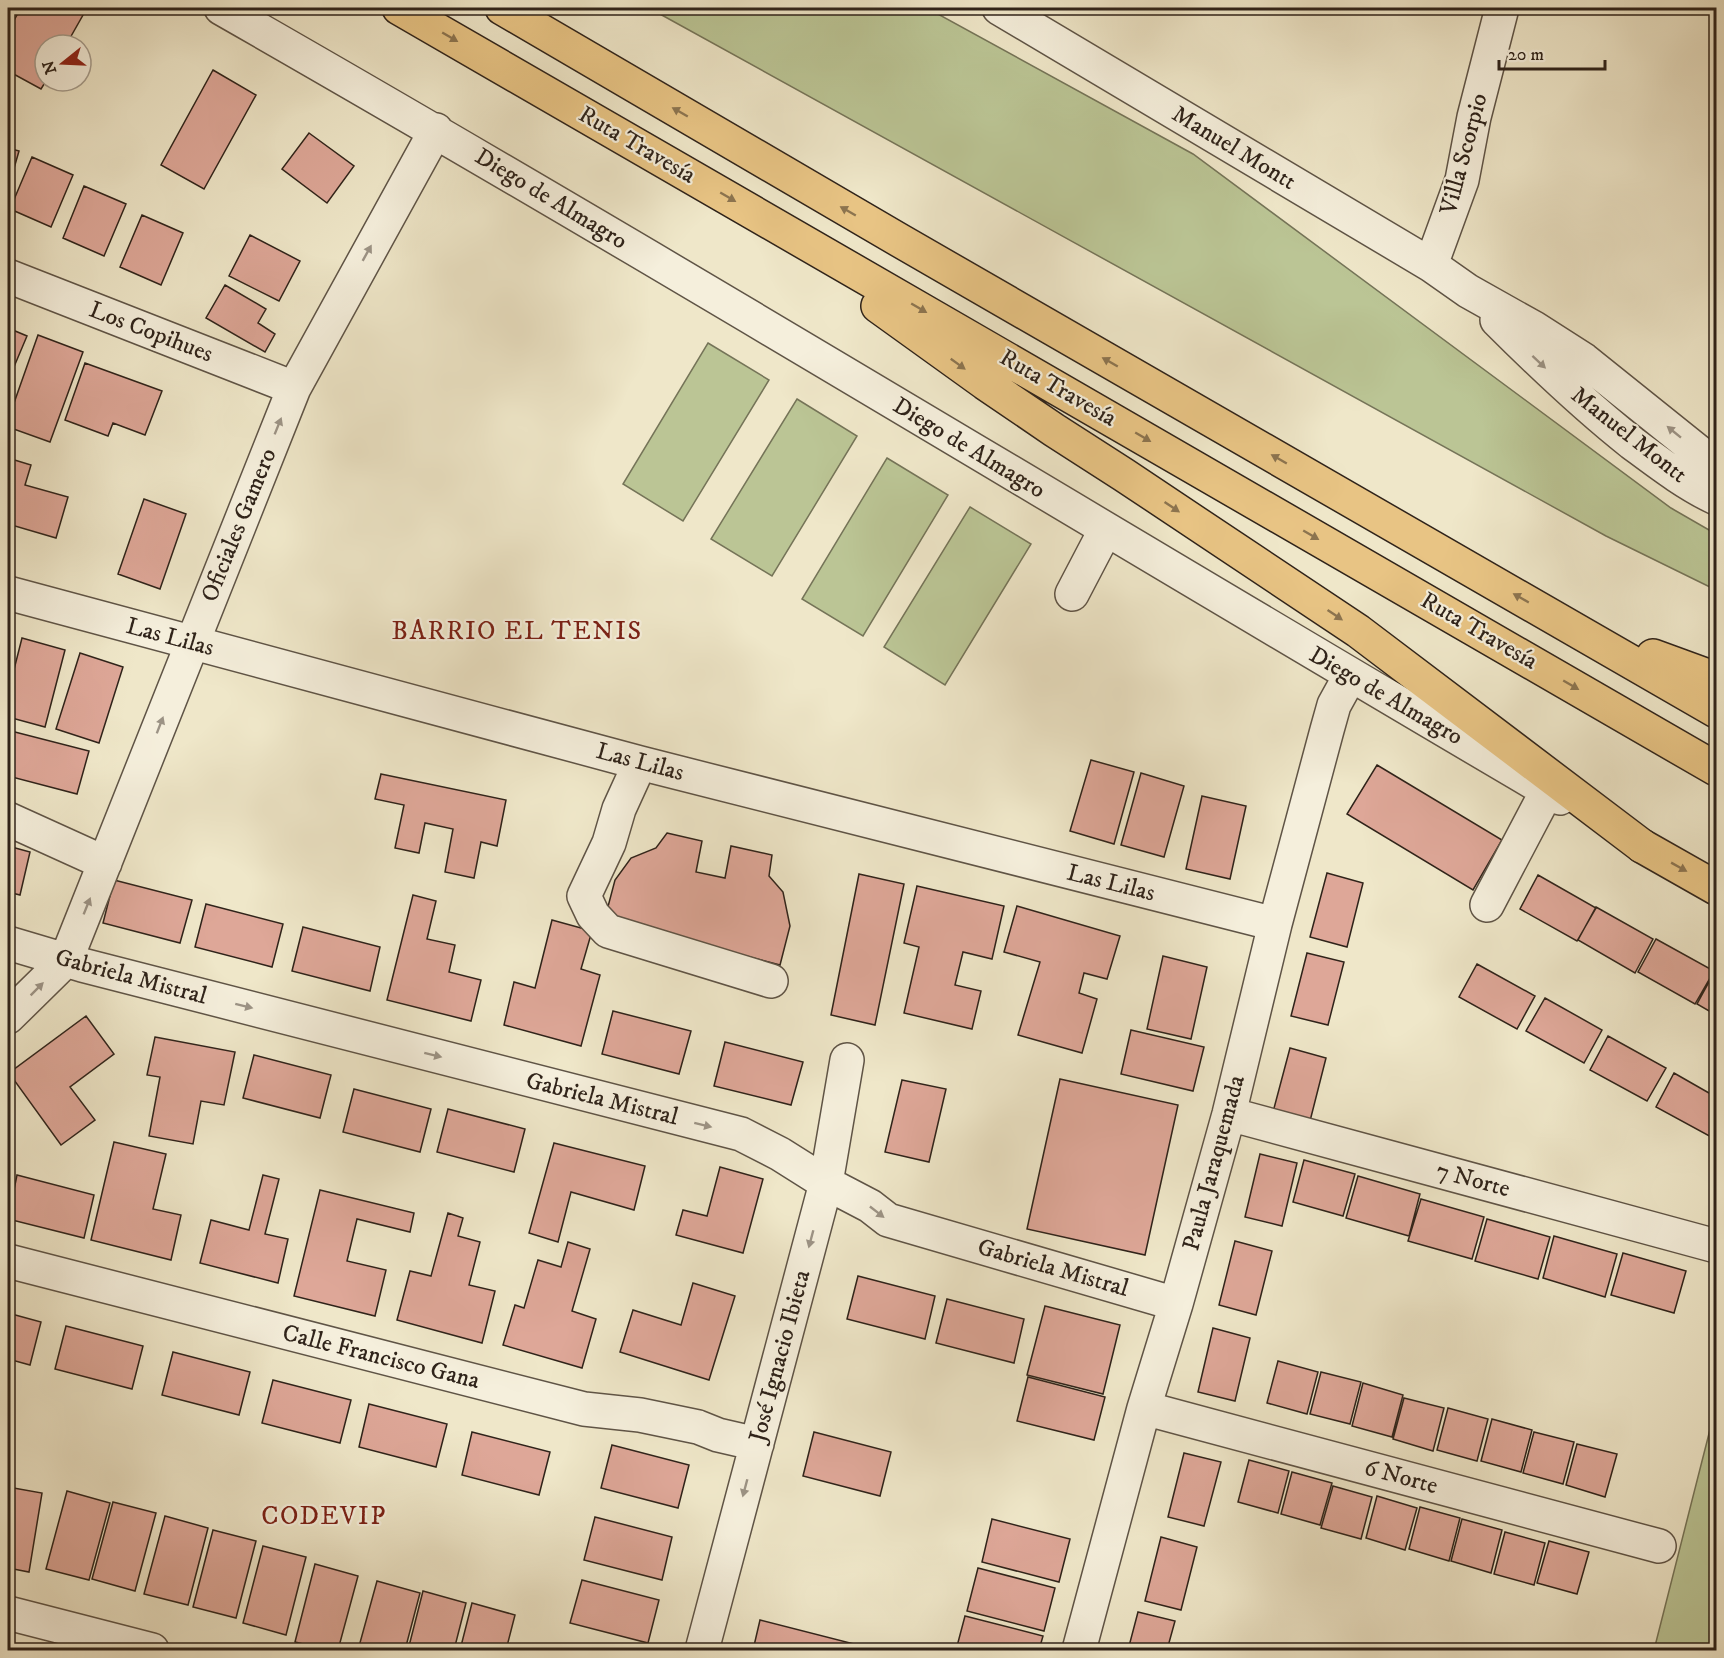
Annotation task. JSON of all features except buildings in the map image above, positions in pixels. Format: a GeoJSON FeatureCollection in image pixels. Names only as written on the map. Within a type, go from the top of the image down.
{"type":"FeatureCollection","features":[{"type":"Feature","properties":{"kind":"main road","name":"Ruta Travesía"},"geometry":{"type":"LineString","coordinates":[[399,8],[1716,769]]}},
{"type":"Feature","properties":{"kind":"main road","name":"Ruta Travesía"},"geometry":{"type":"LineString","coordinates":[[502,8],[909,246],[1716,711]]}},
{"type":"Feature","properties":{"kind":"main road"},"geometry":{"type":"LineString","coordinates":[[778,226],[880,307],[985,383],[1358,631],[1642,846]]}},
{"type":"Feature","properties":{"kind":"main road"},"geometry":{"type":"LineString","coordinates":[[1572,627],[1716,679]]}},
{"type":"Feature","properties":{"kind":"main road","name":"Diego de Almagro"},"geometry":{"type":"LineString","coordinates":[[1642,846],[1716,888]]}},
{"type":"Feature","properties":{"kind":"street","name":"Diego de Almagro"},"geometry":{"type":"LineString","coordinates":[[221,8],[436,130],[1350,676],[1642,846]]}},
{"type":"Feature","properties":{"kind":"street","name":"Manuel Montt"},"geometry":{"type":"LineString","coordinates":[[999,8],[1431,265],[1468,291],[1534,328],[1584,360],[1716,466]]}},
{"type":"Feature","properties":{"kind":"street","name":"Villa Scorpio"},"geometry":{"type":"LineString","coordinates":[[1431,265],[1462,180],[1474,117],[1502,8]]}},
{"type":"Feature","properties":{"kind":"street","name":"Oficiales Gamero"},"geometry":{"type":"LineString","coordinates":[[8,1017],[66,960],[294,388],[436,130]]}},
{"type":"Feature","properties":{"kind":"street","name":"Los Copihues"},"geometry":{"type":"LineString","coordinates":[[8,276],[294,388]]}},
{"type":"Feature","properties":{"kind":"street","name":"Manuel Montt"},"geometry":{"type":"LineString","coordinates":[[1468,291],[1536,359],[1613,428],[1684,480],[1716,498]]}},
{"type":"Feature","properties":{"kind":"street"},"geometry":{"type":"LineString","coordinates":[[1072,594],[1106,529]]}},
{"type":"Feature","properties":{"kind":"street","name":"Las Lilas"},"geometry":{"type":"LineString","coordinates":[[8,593],[640,763],[1275,924]]}},
{"type":"Feature","properties":{"kind":"street","name":"Paula Jaraquemada"},"geometry":{"type":"LineString","coordinates":[[1079,1650],[1144,1408],[1176,1304],[1229,1114],[1275,924],[1334,705],[1350,676]]}},
{"type":"Feature","properties":{"kind":"street"},"geometry":{"type":"LineString","coordinates":[[640,763],[619,809],[609,843],[584,896],[593,915],[608,931],[771,981]]}},
{"type":"Feature","properties":{"kind":"street"},"geometry":{"type":"LineString","coordinates":[[1487,905],[1547,790]]}},
{"type":"Feature","properties":{"kind":"street"},"geometry":{"type":"LineString","coordinates":[[8,819],[105,863]]}},
{"type":"Feature","properties":{"kind":"street","name":"Gabriela Mistral"},"geometry":{"type":"LineString","coordinates":[[8,943],[66,960],[741,1134],[870,1206],[888,1220],[1176,1304]]}},
{"type":"Feature","properties":{"kind":"street","name":"José Ignacio Ibieta"},"geometry":{"type":"LineString","coordinates":[[702,1650],[826,1183],[847,1060]]}},
{"type":"Feature","properties":{"kind":"street","name":"7 Norte"},"geometry":{"type":"LineString","coordinates":[[1229,1114],[1716,1246]]}},
{"type":"Feature","properties":{"kind":"street","name":"Calle Francisco Gana"},"geometry":{"type":"LineString","coordinates":[[8,1261],[574,1407],[640,1415],[698,1427],[718,1435],[757,1444]]}},
{"type":"Feature","properties":{"kind":"street","name":"6 Norte"},"geometry":{"type":"LineString","coordinates":[[1144,1408],[1659,1546]]}},
{"type":"Feature","properties":{"kind":"street"},"geometry":{"type":"LineString","coordinates":[[8,1613],[152,1650]]}},
{"type":"Feature","properties":{"kind":"green space"},"geometry":{"type":"Polygon","coordinates":[[[649,8],[927,8],[1193,154],[1671,508],[1716,534],[1716,590],[1606,536],[649,8]]]}},
{"type":"Feature","properties":{"kind":"green space"},"geometry":{"type":"Polygon","coordinates":[[[708,343],[769,380],[683,521],[623,484],[708,343]]]}},
{"type":"Feature","properties":{"kind":"green space"},"geometry":{"type":"Polygon","coordinates":[[[797,399],[857,436],[772,576],[711,539],[797,399]]]}},
{"type":"Feature","properties":{"kind":"green space"},"geometry":{"type":"Polygon","coordinates":[[[887,458],[948,495],[863,636],[802,599],[887,458]]]}},
{"type":"Feature","properties":{"kind":"green space"},"geometry":{"type":"Polygon","coordinates":[[[970,507],[1031,544],[945,685],[884,647],[970,507]]]}},
{"type":"Feature","properties":{"kind":"green space"},"geometry":{"type":"Polygon","coordinates":[[[1716,1406],[1716,1650],[1654,1650],[1716,1406]]]}},
{"type":"Feature","properties":{"kind":"district","name":"BARRIO EL TENIS"},"geometry":{"type":"Point","coordinates":[517,631]}},
{"type":"Feature","properties":{"kind":"district","name":"CODEVIP"},"geometry":{"type":"Point","coordinates":[324,1516]}}]}
